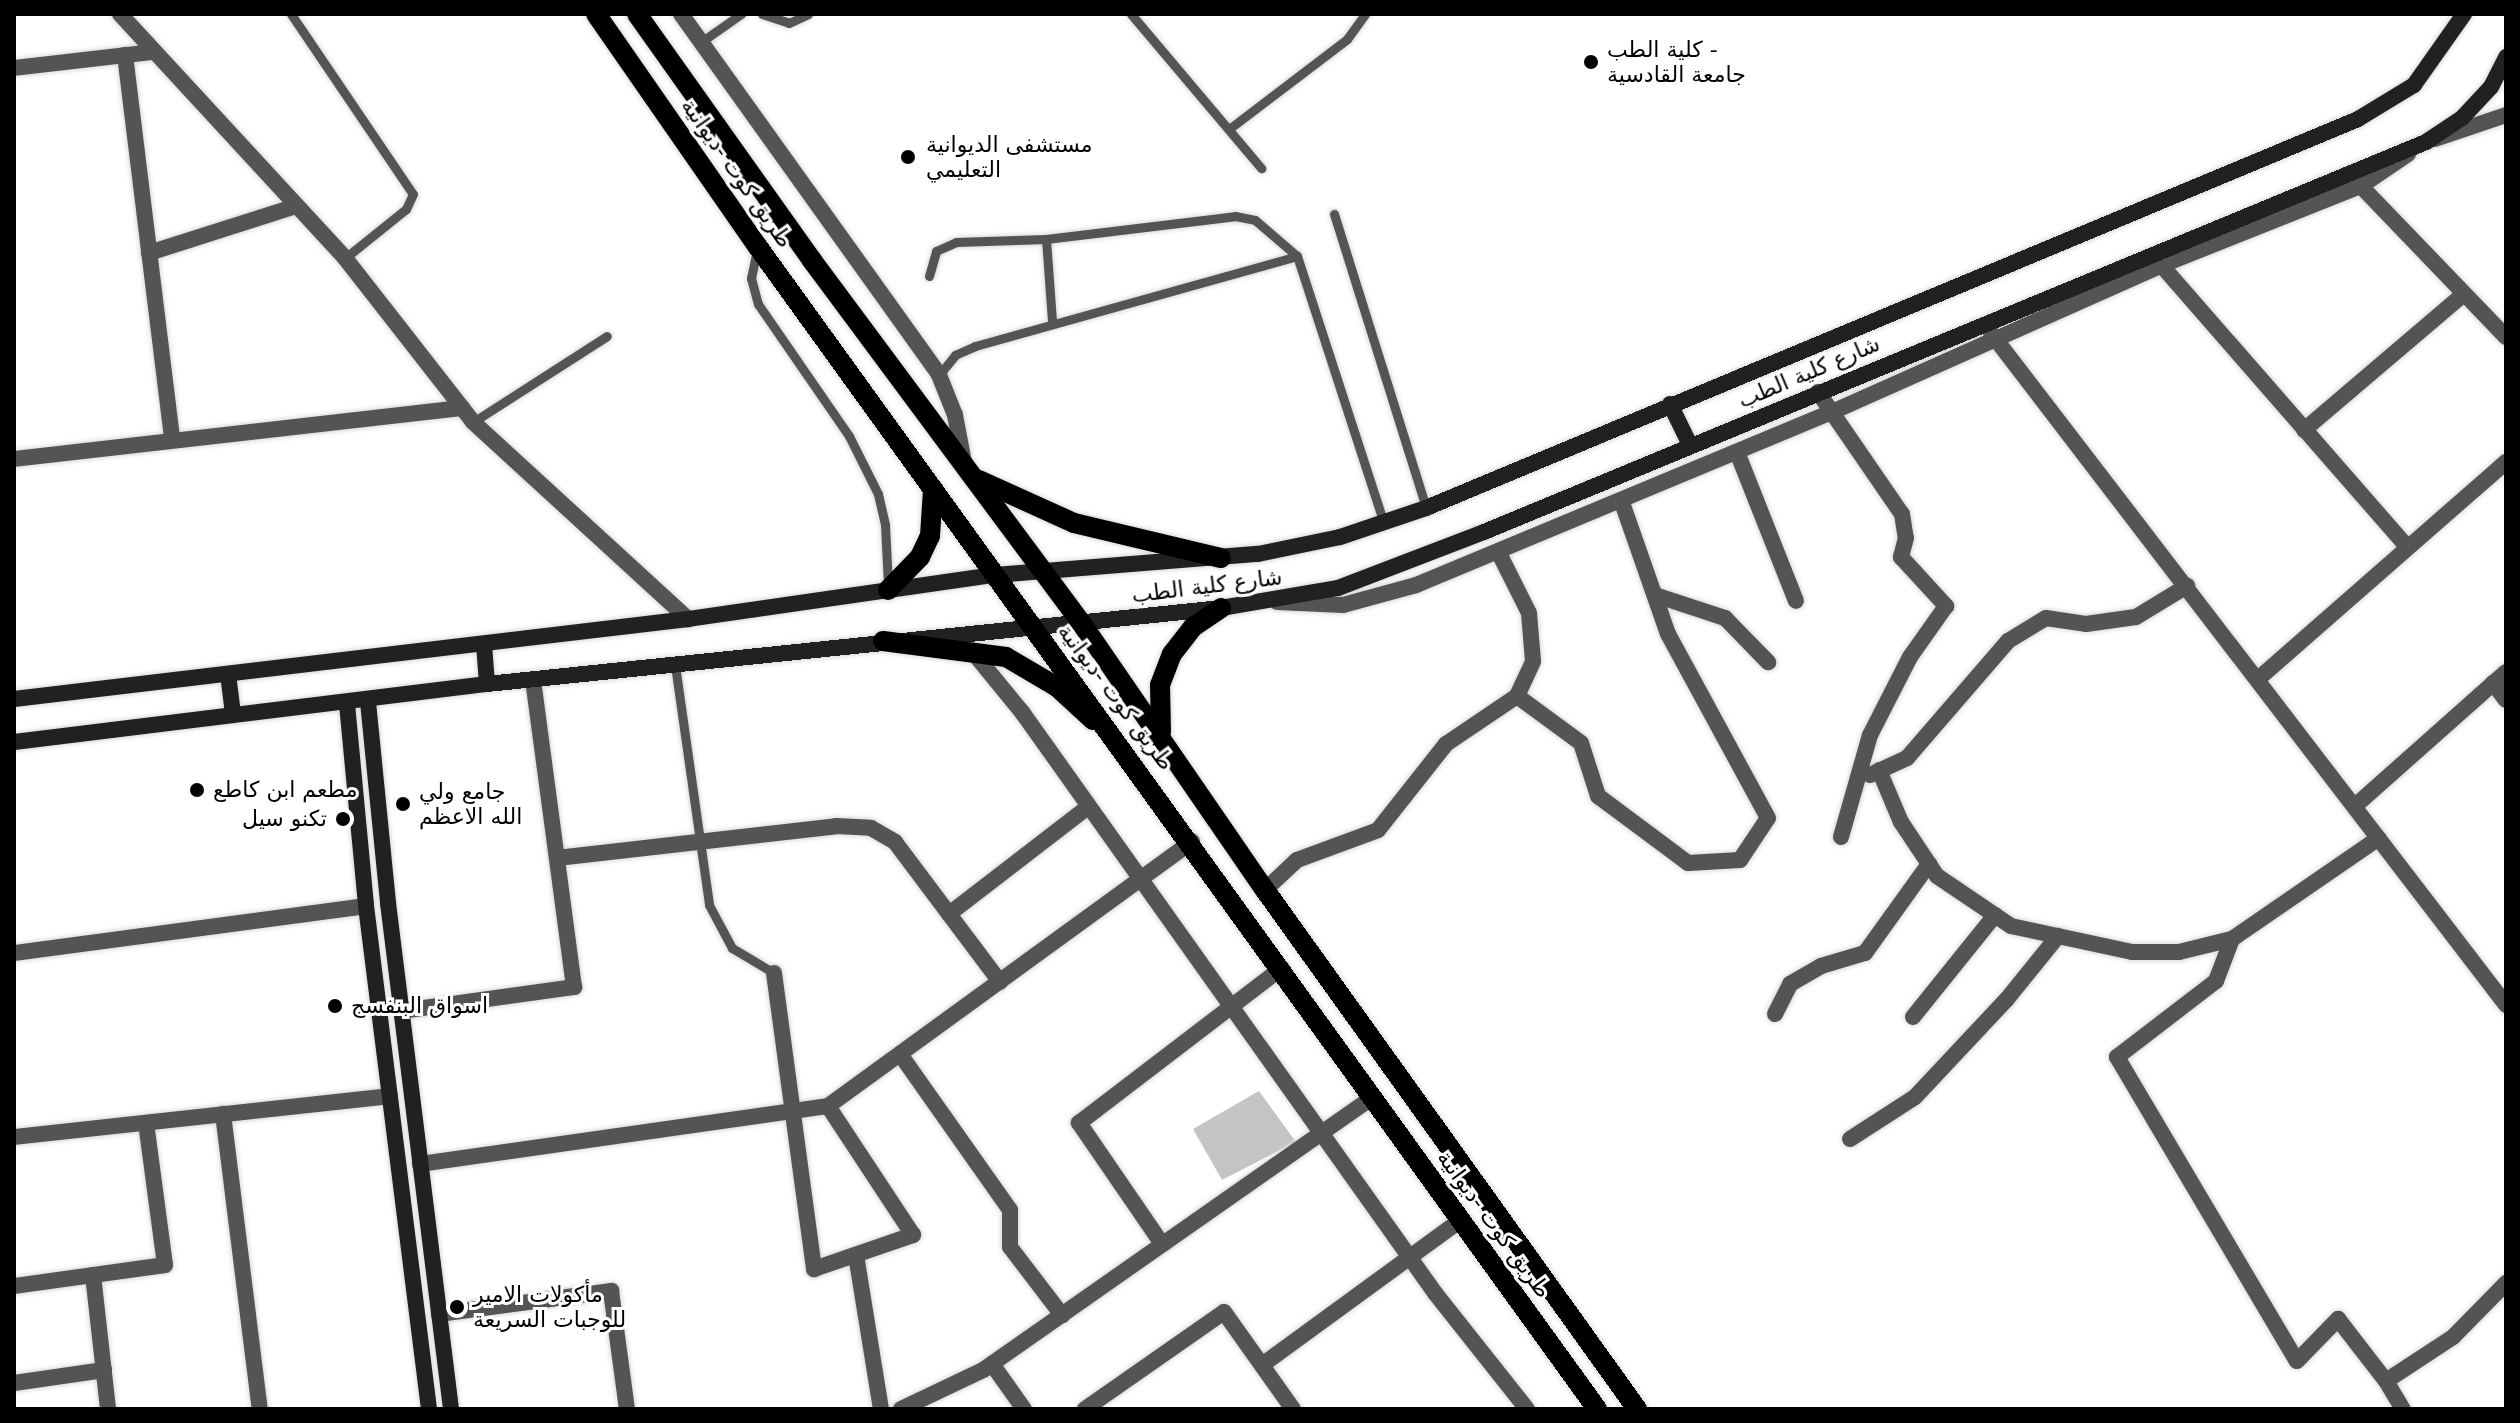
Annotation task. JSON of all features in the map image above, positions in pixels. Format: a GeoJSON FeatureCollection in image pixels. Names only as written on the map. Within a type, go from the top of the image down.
{"type":"FeatureCollection","features":[{"type":"Feature","properties":{"kind":"main road","name":"طريق كوت -ديوانية"},"geometry":{"type":"LineString","coordinates":[[596,14],[758,247],[1112,731],[1597,1409]]}},
{"type":"Feature","properties":{"kind":"main road","name":"طريق كوت -ديوانية"},"geometry":{"type":"LineString","coordinates":[[637,14],[1082,624],[1162,736],[1265,890],[1637,1409]]}},
{"type":"Feature","properties":{"kind":"main road","name":"شارع كلية الطب"},"geometry":{"type":"LineString","coordinates":[[14,699],[688,619],[995,575],[1221,558],[1299,547],[1384,524],[2378,109],[2433,65],[2464,14]]}},
{"type":"Feature","properties":{"kind":"main road","name":"شارع كلية الطب"},"geometry":{"type":"LineString","coordinates":[[14,742],[233,714],[368,702],[487,684],[1221,608],[1264,602],[1377,575],[1982,323],[2157,259],[2348,172],[2426,142],[2472,107],[2491,87],[2506,57]]}},
{"type":"Feature","properties":{"kind":"main road"},"geometry":{"type":"LineString","coordinates":[[1670,404],[1690,445]]}},
{"type":"Feature","properties":{"kind":"main road"},"geometry":{"type":"LineString","coordinates":[[969,471],[1074,523],[1221,558]]}},
{"type":"Feature","properties":{"kind":"main road"},"geometry":{"type":"LineString","coordinates":[[888,590],[920,557],[934,513],[933,489]]}},
{"type":"Feature","properties":{"kind":"main road"},"geometry":{"type":"LineString","coordinates":[[1162,736],[1158,703],[1164,669],[1193,627],[1221,608]]}},
{"type":"Feature","properties":{"kind":"main road"},"geometry":{"type":"LineString","coordinates":[[883,641],[972,651],[1026,666],[1112,731]]}},
{"type":"Feature","properties":{"kind":"main road"},"geometry":{"type":"LineString","coordinates":[[484,644],[487,684]]}},
{"type":"Feature","properties":{"kind":"main road"},"geometry":{"type":"LineString","coordinates":[[228,674],[233,714]]}},
{"type":"Feature","properties":{"kind":"main road"},"geometry":{"type":"LineString","coordinates":[[368,702],[401,1011],[451,1409]]}},
{"type":"Feature","properties":{"kind":"main road"},"geometry":{"type":"LineString","coordinates":[[347,704],[366,906],[429,1409]]}},
{"type":"Feature","properties":{"kind":"street"},"geometry":{"type":"LineString","coordinates":[[120,14],[345,258],[473,422],[688,619]]}},
{"type":"Feature","properties":{"kind":"street"},"geometry":{"type":"LineString","coordinates":[[681,14],[939,375],[955,415],[969,471]]}},
{"type":"Feature","properties":{"kind":"street"},"geometry":{"type":"LineString","coordinates":[[14,68],[152,52]]}},
{"type":"Feature","properties":{"kind":"street"},"geometry":{"type":"LineString","coordinates":[[125,55],[172,439]]}},
{"type":"Feature","properties":{"kind":"street"},"geometry":{"type":"LineString","coordinates":[[1264,602],[1343,605],[1416,585],[1832,412],[1995,339],[2157,259],[2361,186],[2426,142],[2506,115]]}},
{"type":"Feature","properties":{"kind":"street"},"geometry":{"type":"LineString","coordinates":[[2348,172],[2506,337]]}},
{"type":"Feature","properties":{"kind":"street"},"geometry":{"type":"LineString","coordinates":[[149,253],[296,206]]}},
{"type":"Feature","properties":{"kind":"street"},"geometry":{"type":"LineString","coordinates":[[2157,259],[2407,547]]}},
{"type":"Feature","properties":{"kind":"street"},"geometry":{"type":"LineString","coordinates":[[2304,430],[2464,294]]}},
{"type":"Feature","properties":{"kind":"street"},"geometry":{"type":"LineString","coordinates":[[1982,323],[2506,1005]]}},
{"type":"Feature","properties":{"kind":"street"},"geometry":{"type":"LineString","coordinates":[[1818,392],[1902,514],[1906,538],[1901,557],[1946,606],[1910,657],[1870,735],[1841,837]]}},
{"type":"Feature","properties":{"kind":"street"},"geometry":{"type":"LineString","coordinates":[[14,459],[462,408]]}},
{"type":"Feature","properties":{"kind":"street"},"geometry":{"type":"LineString","coordinates":[[1737,452],[1796,601]]}},
{"type":"Feature","properties":{"kind":"street"},"geometry":{"type":"LineString","coordinates":[[2258,679],[2506,462]]}},
{"type":"Feature","properties":{"kind":"street"},"geometry":{"type":"LineString","coordinates":[[1517,696],[1581,743],[1598,796],[1688,863],[1740,860],[1768,818],[1668,634],[1621,500]]}},
{"type":"Feature","properties":{"kind":"street"},"geometry":{"type":"LineString","coordinates":[[1265,890],[1297,860],[1378,830],[1446,744],[1517,696],[1533,661],[1529,613],[1498,551]]}},
{"type":"Feature","properties":{"kind":"street"},"geometry":{"type":"LineString","coordinates":[[1857,780],[1907,758],[2008,641],[2046,618],[2086,624],[2136,617],[2187,586]]}},
{"type":"Feature","properties":{"kind":"street"},"geometry":{"type":"LineString","coordinates":[[1655,595],[1725,618],[1768,662]]}},
{"type":"Feature","properties":{"kind":"street"},"geometry":{"type":"LineString","coordinates":[[972,651],[1022,712],[1411,1258],[1527,1409]]}},
{"type":"Feature","properties":{"kind":"street"},"geometry":{"type":"LineString","coordinates":[[2355,806],[2500,677],[2506,700]]}},
{"type":"Feature","properties":{"kind":"street"},"geometry":{"type":"LineString","coordinates":[[401,1011],[574,987],[533,680]]}},
{"type":"Feature","properties":{"kind":"street"},"geometry":{"type":"LineString","coordinates":[[1879,770],[1901,822],[1937,876],[2011,926],[2132,952],[2179,952],[2232,939],[2379,838]]}},
{"type":"Feature","properties":{"kind":"street"},"geometry":{"type":"LineString","coordinates":[[949,914],[1088,807]]}},
{"type":"Feature","properties":{"kind":"street"},"geometry":{"type":"LineString","coordinates":[[557,858],[836,826],[871,828],[895,842],[1000,982]]}},
{"type":"Feature","properties":{"kind":"street"},"geometry":{"type":"LineString","coordinates":[[420,1164],[793,1114],[828,1106],[1192,842]]}},
{"type":"Feature","properties":{"kind":"street"},"geometry":{"type":"LineString","coordinates":[[1775,1014],[1790,984],[1821,966],[1865,953],[1929,864]]}},
{"type":"Feature","properties":{"kind":"street"},"geometry":{"type":"LineString","coordinates":[[14,953],[366,906]]}},
{"type":"Feature","properties":{"kind":"street"},"geometry":{"type":"LineString","coordinates":[[1913,1017],[1995,915]]}},
{"type":"Feature","properties":{"kind":"street"},"geometry":{"type":"LineString","coordinates":[[1850,1139],[1915,1097],[2007,999],[2058,936]]}},
{"type":"Feature","properties":{"kind":"street"},"geometry":{"type":"LineString","coordinates":[[2232,939],[2216,981],[2117,1057],[2297,1361],[2338,1319],[2386,1381],[2403,1409]]}},
{"type":"Feature","properties":{"kind":"street"},"geometry":{"type":"LineString","coordinates":[[1162,1244],[1079,1123],[1282,968]]}},
{"type":"Feature","properties":{"kind":"street"},"geometry":{"type":"LineString","coordinates":[[774,973],[814,1269],[913,1235],[828,1106]]}},
{"type":"Feature","properties":{"kind":"street"},"geometry":{"type":"LineString","coordinates":[[900,1054],[1010,1210],[1010,1247],[1062,1315]]}},
{"type":"Feature","properties":{"kind":"street"},"geometry":{"type":"LineString","coordinates":[[14,1137],[390,1096]]}},
{"type":"Feature","properties":{"kind":"street"},"geometry":{"type":"LineString","coordinates":[[901,1409],[992,1364],[1373,1097]]}},
{"type":"Feature","properties":{"kind":"street"},"geometry":{"type":"LineString","coordinates":[[223,1114],[260,1409]]}},
{"type":"Feature","properties":{"kind":"street"},"geometry":{"type":"LineString","coordinates":[[14,1286],[165,1265],[146,1123]]}},
{"type":"Feature","properties":{"kind":"street"},"geometry":{"type":"LineString","coordinates":[[1262,1365],[1461,1220]]}},
{"type":"Feature","properties":{"kind":"street"},"geometry":{"type":"LineString","coordinates":[[856,1255],[881,1409]]}},
{"type":"Feature","properties":{"kind":"street"},"geometry":{"type":"LineString","coordinates":[[93,1275],[108,1409]]}},
{"type":"Feature","properties":{"kind":"street"},"geometry":{"type":"LineString","coordinates":[[2386,1381],[2453,1337],[2506,1283]]}},
{"type":"Feature","properties":{"kind":"street"},"geometry":{"type":"LineString","coordinates":[[439,1314],[611,1291],[627,1409]]}},
{"type":"Feature","properties":{"kind":"street"},"geometry":{"type":"LineString","coordinates":[[1085,1409],[1224,1312],[1293,1409]]}},
{"type":"Feature","properties":{"kind":"street"},"geometry":{"type":"LineString","coordinates":[[992,1364],[1024,1409]]}},
{"type":"Feature","properties":{"kind":"street"},"geometry":{"type":"LineString","coordinates":[[14,1383],[104,1370]]}},
{"type":"Feature","properties":{"kind":"lane"},"geometry":{"type":"LineString","coordinates":[[291,14],[413,194],[406,209],[345,258]]}},
{"type":"Feature","properties":{"kind":"lane"},"geometry":{"type":"LineString","coordinates":[[701,42],[741,14]]}},
{"type":"Feature","properties":{"kind":"lane"},"geometry":{"type":"LineString","coordinates":[[762,14],[789,23],[808,14]]}},
{"type":"Feature","properties":{"kind":"lane"},"geometry":{"type":"LineString","coordinates":[[1131,14],[1261,168]]}},
{"type":"Feature","properties":{"kind":"lane"},"geometry":{"type":"LineString","coordinates":[[1229,129],[1347,39],[1365,14]]}},
{"type":"Feature","properties":{"kind":"lane"},"geometry":{"type":"LineString","coordinates":[[1334,214],[1426,508]]}},
{"type":"Feature","properties":{"kind":"lane"},"geometry":{"type":"LineString","coordinates":[[929,276],[936,251],[956,242],[1046,239],[1235,216],[1255,220],[1297,256],[1384,524]]}},
{"type":"Feature","properties":{"kind":"lane"},"geometry":{"type":"LineString","coordinates":[[1046,239],[1052,320]]}},
{"type":"Feature","properties":{"kind":"lane"},"geometry":{"type":"LineString","coordinates":[[758,247],[751,278],[758,304],[849,436],[878,494],[887,536],[888,590]]}},
{"type":"Feature","properties":{"kind":"lane"},"geometry":{"type":"LineString","coordinates":[[939,375],[965,350],[1052,320],[1297,256]]}},
{"type":"Feature","properties":{"kind":"lane"},"geometry":{"type":"LineString","coordinates":[[473,422],[607,336]]}},
{"type":"Feature","properties":{"kind":"lane"},"geometry":{"type":"LineString","coordinates":[[675,665],[709,905],[719,930],[732,948],[774,973]]}},
{"type":"Feature","properties":{"kind":"building"},"geometry":{"type":"Polygon","coordinates":[[[1259,1091],[1296,1142],[1222,1180],[1193,1129],[1259,1091]]]}},
{"type":"Feature","properties":{"kind":"place","name":"كلية الطب - جامعة القادسية"},"geometry":{"type":"Point","coordinates":[1591,62]}},
{"type":"Feature","properties":{"kind":"place","name":"مستشفى الديوانية التعليمي"},"geometry":{"type":"Point","coordinates":[908,157]}},
{"type":"Feature","properties":{"kind":"place","name":"مطعم ابن كاطع"},"geometry":{"type":"Point","coordinates":[197,790]}},
{"type":"Feature","properties":{"kind":"place","name":"جامع ولي الله الاعظم"},"geometry":{"type":"Point","coordinates":[403,804]}},
{"type":"Feature","properties":{"kind":"place","name":"تكنو سيل"},"geometry":{"type":"Point","coordinates":[343,819]}},
{"type":"Feature","properties":{"kind":"place","name":"اسواق البنفسج"},"geometry":{"type":"Point","coordinates":[335,1006]}},
{"type":"Feature","properties":{"kind":"place","name":"مأكولات الامير للوجبات السريعة"},"geometry":{"type":"Point","coordinates":[457,1307]}}]}
